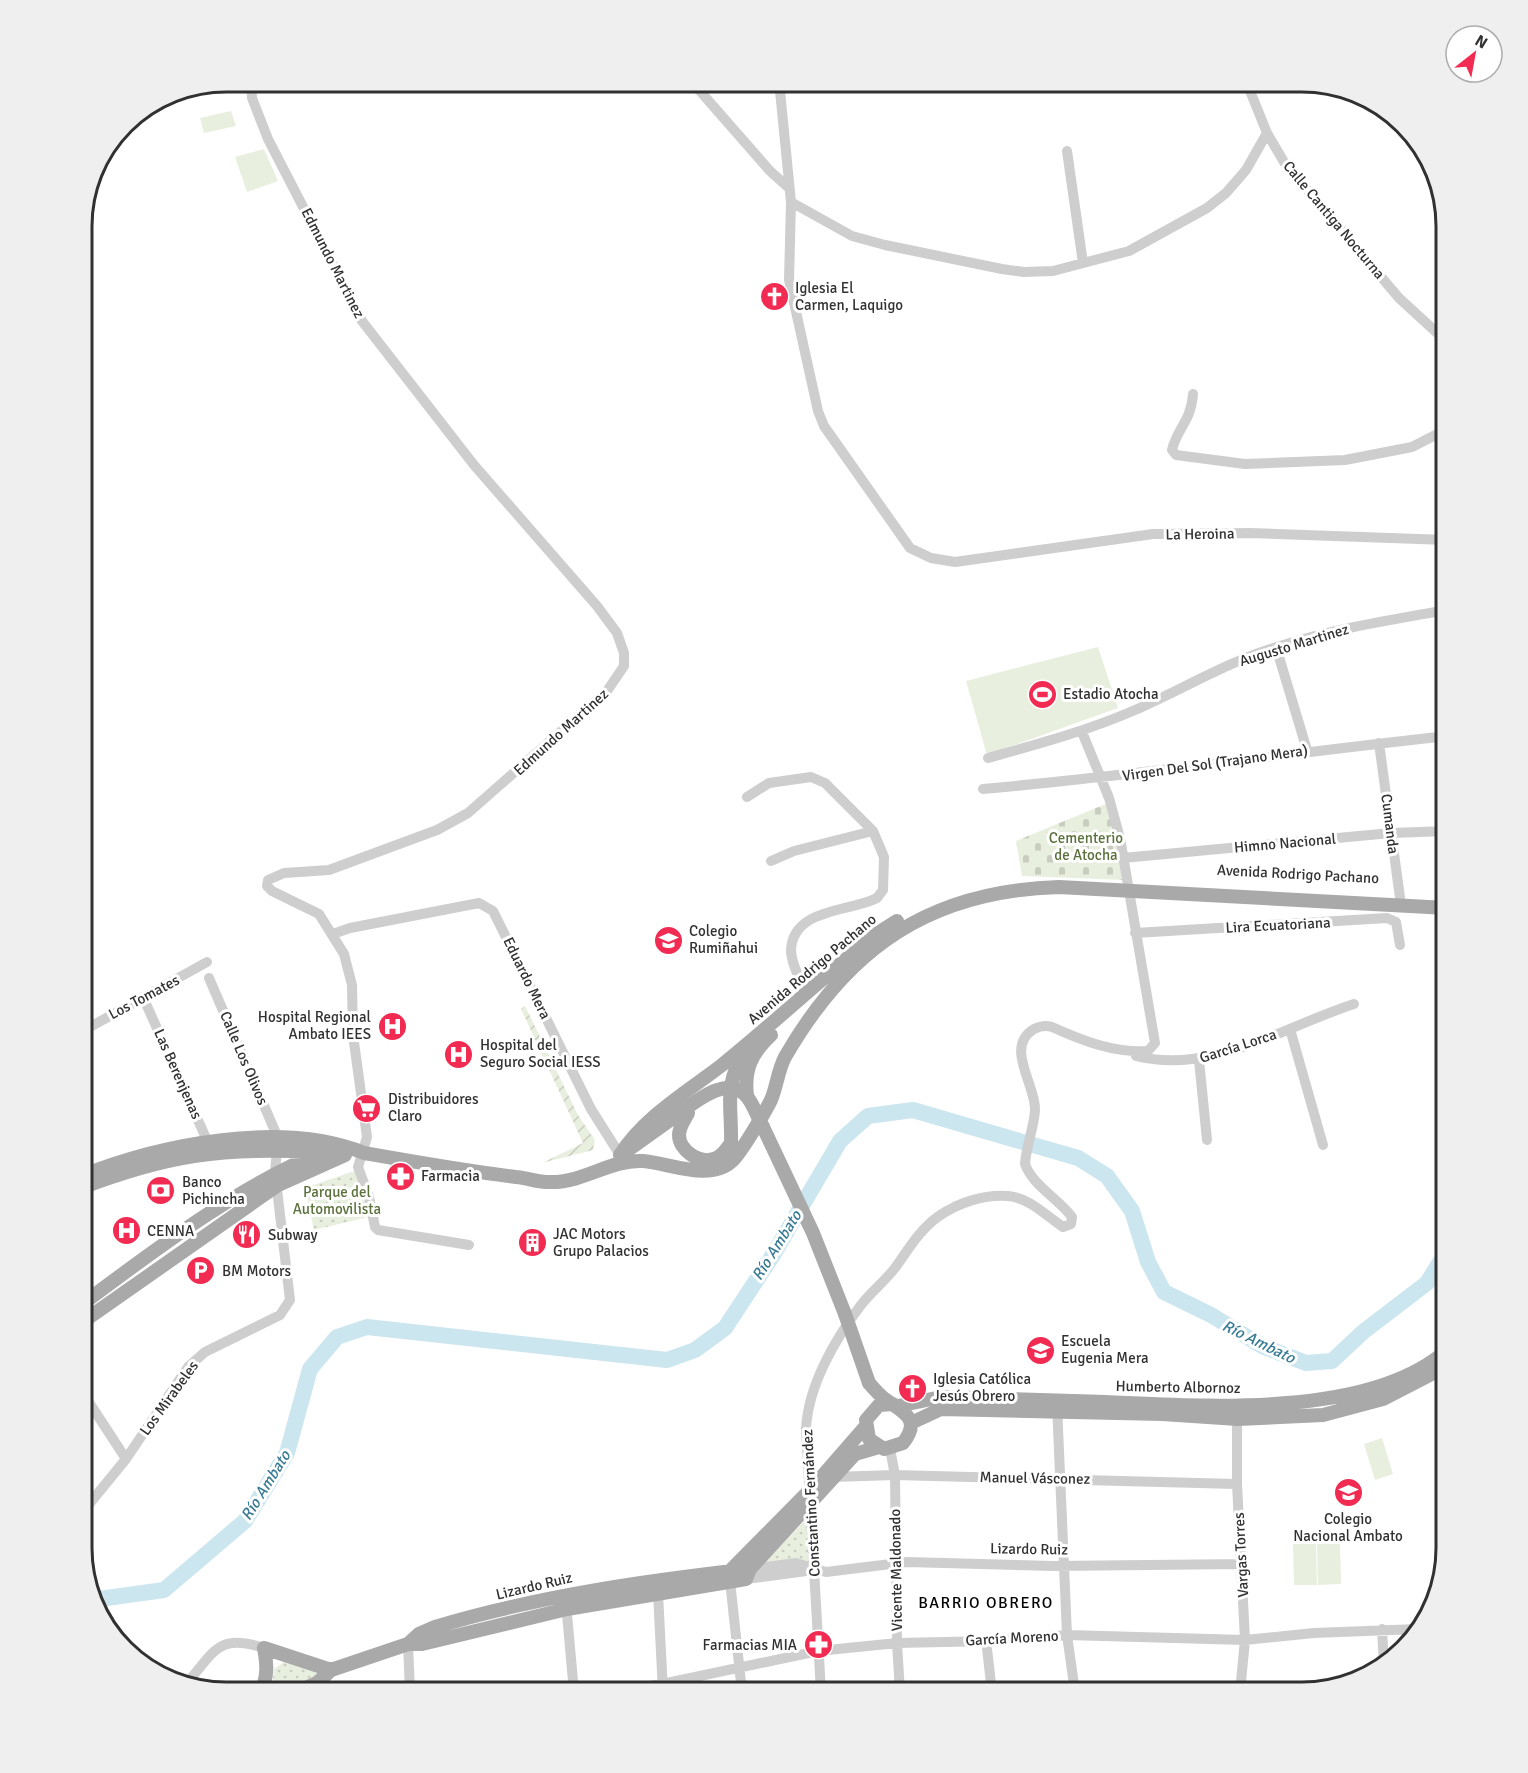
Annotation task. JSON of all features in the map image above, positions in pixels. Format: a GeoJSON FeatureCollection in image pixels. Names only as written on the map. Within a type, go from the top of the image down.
{"type":"FeatureCollection","features":[{"type":"Feature","properties":{"kind":"main road","name":"Avenida Rodrigo Pachano"},"geometry":{"type":"LineString","coordinates":[[622,1158],[639,1130],[749,1043],[875,935],[903,917],[959,893],[1015,882],[1127,885],[1400,901],[1436,900]]}},
{"type":"Feature","properties":{"kind":"main road","name":"Avenida Rodrigo Pachano"},"geometry":{"type":"LineString","coordinates":[[844,978],[891,936],[913,921],[966,900],[1034,888],[1127,885]]}},
{"type":"Feature","properties":{"kind":"main road","name":"Avenida Rodrigo Pachano"},"geometry":{"type":"LineString","coordinates":[[1400,901],[1436,906]]}},
{"type":"Feature","properties":{"kind":"main road"},"geometry":{"type":"LineString","coordinates":[[748,1574],[865,1427],[873,1408],[869,1383],[813,1233],[747,1096],[748,1063],[758,1047],[796,1014],[844,978]]}},
{"type":"Feature","properties":{"kind":"main road"},"geometry":{"type":"LineString","coordinates":[[622,1158],[701,1170],[719,1168],[731,1162],[770,1101],[784,1060],[808,1021],[844,978]]}},
{"type":"Feature","properties":{"kind":"main road"},"geometry":{"type":"LineString","coordinates":[[749,1043],[733,1074],[728,1112],[731,1143],[723,1154],[712,1160],[698,1158],[688,1152],[681,1143],[679,1133],[683,1114],[717,1094],[730,1094],[743,1100],[763,1127]]}},
{"type":"Feature","properties":{"kind":"main road"},"geometry":{"type":"LineString","coordinates":[[92,1173],[210,1147],[278,1145],[343,1150],[476,1174],[526,1179],[572,1174],[622,1158],[715,1091],[735,1089],[747,1096]]}},
{"type":"Feature","properties":{"kind":"main road"},"geometry":{"type":"LineString","coordinates":[[278,1145],[321,1152],[343,1150]]}},
{"type":"Feature","properties":{"kind":"main road"},"geometry":{"type":"LineString","coordinates":[[277,1179],[343,1150]]}},
{"type":"Feature","properties":{"kind":"main road"},"geometry":{"type":"LineString","coordinates":[[92,1310],[100,1300],[195,1233],[321,1152]]}},
{"type":"Feature","properties":{"kind":"main road"},"geometry":{"type":"LineString","coordinates":[[92,1182],[127,1164]]}},
{"type":"Feature","properties":{"kind":"main road"},"geometry":{"type":"LineString","coordinates":[[92,1302],[100,1300]]}},
{"type":"Feature","properties":{"kind":"main road","name":"Humberto Albornoz"},"geometry":{"type":"LineString","coordinates":[[1237,1413],[1368,1389],[1412,1371],[1436,1357]]}},
{"type":"Feature","properties":{"kind":"main road","name":"Humberto Albornoz"},"geometry":{"type":"LineString","coordinates":[[896,1405],[941,1397],[1057,1406],[1323,1415],[1349,1410],[1383,1399],[1436,1372]]}},
{"type":"Feature","properties":{"kind":"main road"},"geometry":{"type":"LineString","coordinates":[[730,1576],[855,1454],[903,1443],[910,1431],[908,1416],[869,1383]]}},
{"type":"Feature","properties":{"kind":"main road"},"geometry":{"type":"LineString","coordinates":[[873,1408],[879,1405],[896,1405]]}},
{"type":"Feature","properties":{"kind":"main road","name":"Humberto Albornoz"},"geometry":{"type":"LineString","coordinates":[[910,1424],[941,1409],[1057,1406]]}},
{"type":"Feature","properties":{"kind":"main road"},"geometry":{"type":"LineString","coordinates":[[865,1427],[869,1439],[884,1448]]}},
{"type":"Feature","properties":{"kind":"main road","name":"Lizardo Ruiz"},"geometry":{"type":"LineString","coordinates":[[408,1644],[419,1634],[442,1625],[566,1594],[610,1586],[748,1574]]}},
{"type":"Feature","properties":{"kind":"main road","name":"Lizardo Ruiz"},"geometry":{"type":"LineString","coordinates":[[322,1682],[331,1670],[408,1644],[422,1644],[567,1609],[658,1593],[730,1576]]}},
{"type":"Feature","properties":{"kind":"main road"},"geometry":{"type":"LineString","coordinates":[[265,1682],[267,1664],[264,1648],[331,1670]]}},
{"type":"Feature","properties":{"kind":"street","name":"Edmundo Martinez"},"geometry":{"type":"LineString","coordinates":[[252,92],[252,99],[268,139],[362,321],[474,465],[597,606],[617,633],[624,653],[624,666],[607,691],[468,813],[420,837],[329,870],[284,873],[268,880],[267,886],[272,891],[319,914],[333,933],[344,954],[352,985],[353,1035],[367,1137],[358,1167],[369,1197],[376,1229],[469,1245]]}},
{"type":"Feature","properties":{"kind":"street"},"geometry":{"type":"LineString","coordinates":[[701,92],[770,171],[789,188]]}},
{"type":"Feature","properties":{"kind":"street"},"geometry":{"type":"LineString","coordinates":[[780,92],[791,202],[852,236],[931,256],[1024,272],[1053,271],[1129,251],[1207,208],[1227,194],[1245,170],[1267,133]]}},
{"type":"Feature","properties":{"kind":"street","name":"Calle Cantiga Nocturna"},"geometry":{"type":"LineString","coordinates":[[1250,92],[1267,133],[1284,162],[1399,298],[1436,332]]}},
{"type":"Feature","properties":{"kind":"street"},"geometry":{"type":"LineString","coordinates":[[1067,151],[1083,262]]}},
{"type":"Feature","properties":{"kind":"street","name":"La Heroina"},"geometry":{"type":"LineString","coordinates":[[791,202],[789,280],[811,385],[824,426],[910,548],[931,558],[955,562],[1154,534],[1250,533],[1436,540]]}},
{"type":"Feature","properties":{"kind":"street"},"geometry":{"type":"LineString","coordinates":[[1193,394],[1190,417],[1174,441],[1172,450],[1176,454],[1245,464],[1345,460],[1412,447],[1436,435]]}},
{"type":"Feature","properties":{"kind":"street","name":"Augusto Martinez"},"geometry":{"type":"LineString","coordinates":[[988,758],[1082,732],[1137,709],[1226,666],[1276,647],[1351,626],[1436,612]]}},
{"type":"Feature","properties":{"kind":"street"},"geometry":{"type":"LineString","coordinates":[[1276,647],[1307,750]]}},
{"type":"Feature","properties":{"kind":"street"},"geometry":{"type":"LineString","coordinates":[[1082,732],[1102,778],[1115,818],[1155,1043],[1148,1051],[1118,1052]]}},
{"type":"Feature","properties":{"kind":"street","name":"Virgen Del Sol (Trajano Mera)"},"geometry":{"type":"LineString","coordinates":[[983,789],[1102,778],[1307,750],[1436,737]]}},
{"type":"Feature","properties":{"kind":"street","name":"Cumanda"},"geometry":{"type":"LineString","coordinates":[[1379,743],[1400,901]]}},
{"type":"Feature","properties":{"kind":"street"},"geometry":{"type":"LineString","coordinates":[[747,797],[769,783],[811,777],[825,783],[873,831],[884,857],[883,890],[870,902],[818,915],[805,923],[796,936],[792,950],[806,994]]}},
{"type":"Feature","properties":{"kind":"street"},"geometry":{"type":"LineString","coordinates":[[771,861],[795,851],[873,831]]}},
{"type":"Feature","properties":{"kind":"street","name":"Himno Nacional"},"geometry":{"type":"LineString","coordinates":[[1123,858],[1390,833],[1436,831]]}},
{"type":"Feature","properties":{"kind":"street","name":"Eduardo Mera"},"geometry":{"type":"LineString","coordinates":[[333,933],[479,903],[494,911],[591,1109],[622,1158]]}},
{"type":"Feature","properties":{"kind":"street","name":"Lira Ecuatoriana"},"geometry":{"type":"LineString","coordinates":[[1135,933],[1387,918],[1396,922],[1400,945]]}},
{"type":"Feature","properties":{"kind":"street","name":"Los Tomates"},"geometry":{"type":"LineString","coordinates":[[92,1026],[207,962]]}},
{"type":"Feature","properties":{"kind":"street","name":"Calle Los Olivos"},"geometry":{"type":"LineString","coordinates":[[209,978],[278,1145]]}},
{"type":"Feature","properties":{"kind":"street","name":"Las Berenjenas"},"geometry":{"type":"LineString","coordinates":[[143,997],[210,1147]]}},
{"type":"Feature","properties":{"kind":"street","name":"García Lorca"},"geometry":{"type":"LineString","coordinates":[[1071,1224],[1072,1217],[1067,1210],[1026,1169],[1025,1158],[1034,1115],[1031,1087],[1021,1063],[1022,1046],[1028,1034],[1037,1028],[1050,1026],[1118,1052],[1154,1061],[1199,1060],[1290,1029],[1353,1004]]}},
{"type":"Feature","properties":{"kind":"street"},"geometry":{"type":"LineString","coordinates":[[1290,1029],[1323,1144]]}},
{"type":"Feature","properties":{"kind":"street"},"geometry":{"type":"LineString","coordinates":[[1199,1060],[1207,1140]]}},
{"type":"Feature","properties":{"kind":"street"},"geometry":{"type":"LineString","coordinates":[[277,1179],[278,1145]]}},
{"type":"Feature","properties":{"kind":"street","name":"Los Mirabeles"},"geometry":{"type":"LineString","coordinates":[[92,1501],[126,1459],[182,1375],[198,1358],[280,1315],[287,1306],[290,1294],[277,1179]]}},
{"type":"Feature","properties":{"kind":"street","name":"Constantino Fernández"},"geometry":{"type":"LineString","coordinates":[[820,1682],[806,1429],[807,1409],[832,1350],[862,1305],[925,1227],[954,1206],[967,1201],[1008,1196],[1031,1204],[1063,1227],[1071,1224]]}},
{"type":"Feature","properties":{"kind":"street"},"geometry":{"type":"LineString","coordinates":[[1057,1406],[1067,1635],[1074,1682]]}},
{"type":"Feature","properties":{"kind":"street"},"geometry":{"type":"LineString","coordinates":[[92,1407],[126,1459]]}},
{"type":"Feature","properties":{"kind":"street","name":"Vargas Torres"},"geometry":{"type":"LineString","coordinates":[[1237,1413],[1237,1484],[1243,1564],[1245,1640],[1241,1682]]}},
{"type":"Feature","properties":{"kind":"street","name":"Vicente Maldonado"},"geometry":{"type":"LineString","coordinates":[[884,1448],[895,1475],[899,1682]]}},
{"type":"Feature","properties":{"kind":"street","name":"Manuel Vásconez"},"geometry":{"type":"LineString","coordinates":[[832,1477],[895,1475],[1237,1484]]}},
{"type":"Feature","properties":{"kind":"street","name":"Lizardo Ruiz"},"geometry":{"type":"LineString","coordinates":[[748,1574],[796,1563],[826,1572],[896,1563],[1064,1566],[1243,1564]]}},
{"type":"Feature","properties":{"kind":"street"},"geometry":{"type":"LineString","coordinates":[[730,1576],[742,1682]]}},
{"type":"Feature","properties":{"kind":"street"},"geometry":{"type":"LineString","coordinates":[[658,1593],[663,1682]]}},
{"type":"Feature","properties":{"kind":"street"},"geometry":{"type":"LineString","coordinates":[[566,1594],[573,1682]]}},
{"type":"Feature","properties":{"kind":"street"},"geometry":{"type":"LineString","coordinates":[[1382,1629],[1383,1654]]}},
{"type":"Feature","properties":{"kind":"street","name":"García Moreno"},"geometry":{"type":"LineString","coordinates":[[686,1682],[818,1651],[897,1643],[1067,1635],[1245,1640],[1408,1629]]}},
{"type":"Feature","properties":{"kind":"street"},"geometry":{"type":"LineString","coordinates":[[986,1640],[991,1682]]}},
{"type":"Feature","properties":{"kind":"street"},"geometry":{"type":"LineString","coordinates":[[193,1677],[224,1644],[243,1641],[264,1648]]}},
{"type":"Feature","properties":{"kind":"street"},"geometry":{"type":"LineString","coordinates":[[408,1644],[410,1682]]}},
{"type":"Feature","properties":{"kind":"green space"},"geometry":{"type":"Polygon","coordinates":[[[231,111],[236,126],[204,133],[200,118],[231,111]]]}},
{"type":"Feature","properties":{"kind":"green space"},"geometry":{"type":"Polygon","coordinates":[[[264,149],[278,181],[247,192],[235,157],[264,149]]]}},
{"type":"Feature","properties":{"kind":"green space","name":"Estadio Atocha"},"geometry":{"type":"Polygon","coordinates":[[[1098,647],[1118,708],[987,755],[966,681],[1098,647]]]}},
{"type":"Feature","properties":{"kind":"green space","name":"Cementerio de Atocha"},"geometry":{"type":"Polygon","coordinates":[[[1108,803],[1125,880],[1022,876],[1016,841],[1108,803]]]}},
{"type":"Feature","properties":{"kind":"green space"},"geometry":{"type":"Polygon","coordinates":[[[525,1006],[578,1115],[595,1140],[593,1150],[542,1163],[583,1143],[521,1009],[525,1006]]]}},
{"type":"Feature","properties":{"kind":"green space","name":"Parque del Automovilista"},"geometry":{"type":"Polygon","coordinates":[[[357,1170],[368,1217],[314,1230],[305,1188],[357,1170]]]}},
{"type":"Feature","properties":{"kind":"green space"},"geometry":{"type":"Polygon","coordinates":[[[1382,1438],[1393,1474],[1375,1480],[1364,1444],[1382,1438]]]}},
{"type":"Feature","properties":{"kind":"green space"},"geometry":{"type":"Polygon","coordinates":[[[806,1519],[811,1564],[761,1566],[806,1519]]]}},
{"type":"Feature","properties":{"kind":"green space"},"geometry":{"type":"Polygon","coordinates":[[[1340,1543],[1341,1584],[1318,1585],[1317,1544],[1340,1543]]]}},
{"type":"Feature","properties":{"kind":"green space"},"geometry":{"type":"Polygon","coordinates":[[[1293,1544],[1316,1544],[1317,1585],[1294,1585],[1293,1544]]]}},
{"type":"Feature","properties":{"kind":"green space"},"geometry":{"type":"Polygon","coordinates":[[[285,1661],[315,1672],[317,1677],[303,1682],[273,1682],[274,1669],[285,1661]]]}},
{"type":"Feature","properties":{"kind":"waterway","name":"Río Ambato"},"geometry":{"type":"LineString","coordinates":[[102,1599],[164,1590],[245,1521],[287,1453],[310,1369],[337,1337],[367,1327],[667,1360],[695,1350],[725,1328],[773,1255],[840,1141],[868,1116],[913,1110],[1078,1158],[1107,1176],[1132,1211],[1148,1262],[1164,1292],[1211,1315],[1262,1346],[1306,1363],[1332,1361],[1363,1332],[1427,1283],[1436,1269]]}},
{"type":"Feature","properties":{"kind":"place","name":"Iglesia El Carmen, Laquigo"},"geometry":{"type":"Point","coordinates":[774,297]}},
{"type":"Feature","properties":{"kind":"place","name":"Estadio Atocha"},"geometry":{"type":"Point","coordinates":[1042,694]}},
{"type":"Feature","properties":{"kind":"place","name":"Colegio Rumiñahui"},"geometry":{"type":"Point","coordinates":[668,940]}},
{"type":"Feature","properties":{"kind":"place","name":"Hospital Regional Ambato IEES"},"geometry":{"type":"Point","coordinates":[392,1026]}},
{"type":"Feature","properties":{"kind":"place","name":"Hospital del Seguro Social IESS"},"geometry":{"type":"Point","coordinates":[459,1054]}},
{"type":"Feature","properties":{"kind":"place","name":"Distribuidores Claro"},"geometry":{"type":"Point","coordinates":[367,1108]}},
{"type":"Feature","properties":{"kind":"place","name":"Farmacia"},"geometry":{"type":"Point","coordinates":[400,1176]}},
{"type":"Feature","properties":{"kind":"place","name":"Banco Pichincha"},"geometry":{"type":"Point","coordinates":[161,1191]}},
{"type":"Feature","properties":{"kind":"place","name":"CENNA"},"geometry":{"type":"Point","coordinates":[126,1231]}},
{"type":"Feature","properties":{"kind":"place","name":"Subway"},"geometry":{"type":"Point","coordinates":[247,1235]}},
{"type":"Feature","properties":{"kind":"place","name":"JAC Motors Grupo Palacios"},"geometry":{"type":"Point","coordinates":[532,1243]}},
{"type":"Feature","properties":{"kind":"place","name":"BM Motors"},"geometry":{"type":"Point","coordinates":[201,1271]}},
{"type":"Feature","properties":{"kind":"place","name":"Escuela Eugenia Mera"},"geometry":{"type":"Point","coordinates":[1040,1350]}},
{"type":"Feature","properties":{"kind":"place","name":"Iglesia Católica Jesús Obrero"},"geometry":{"type":"Point","coordinates":[912,1388]}},
{"type":"Feature","properties":{"kind":"place","name":"Colegio Nacional Ambato"},"geometry":{"type":"Point","coordinates":[1348,1492]}},
{"type":"Feature","properties":{"kind":"place","name":"Farmacias MIA"},"geometry":{"type":"Point","coordinates":[818,1645]}},
{"type":"Feature","properties":{"kind":"district","name":"BARRIO OBRERO"},"geometry":{"type":"Point","coordinates":[986,1602]}}]}
